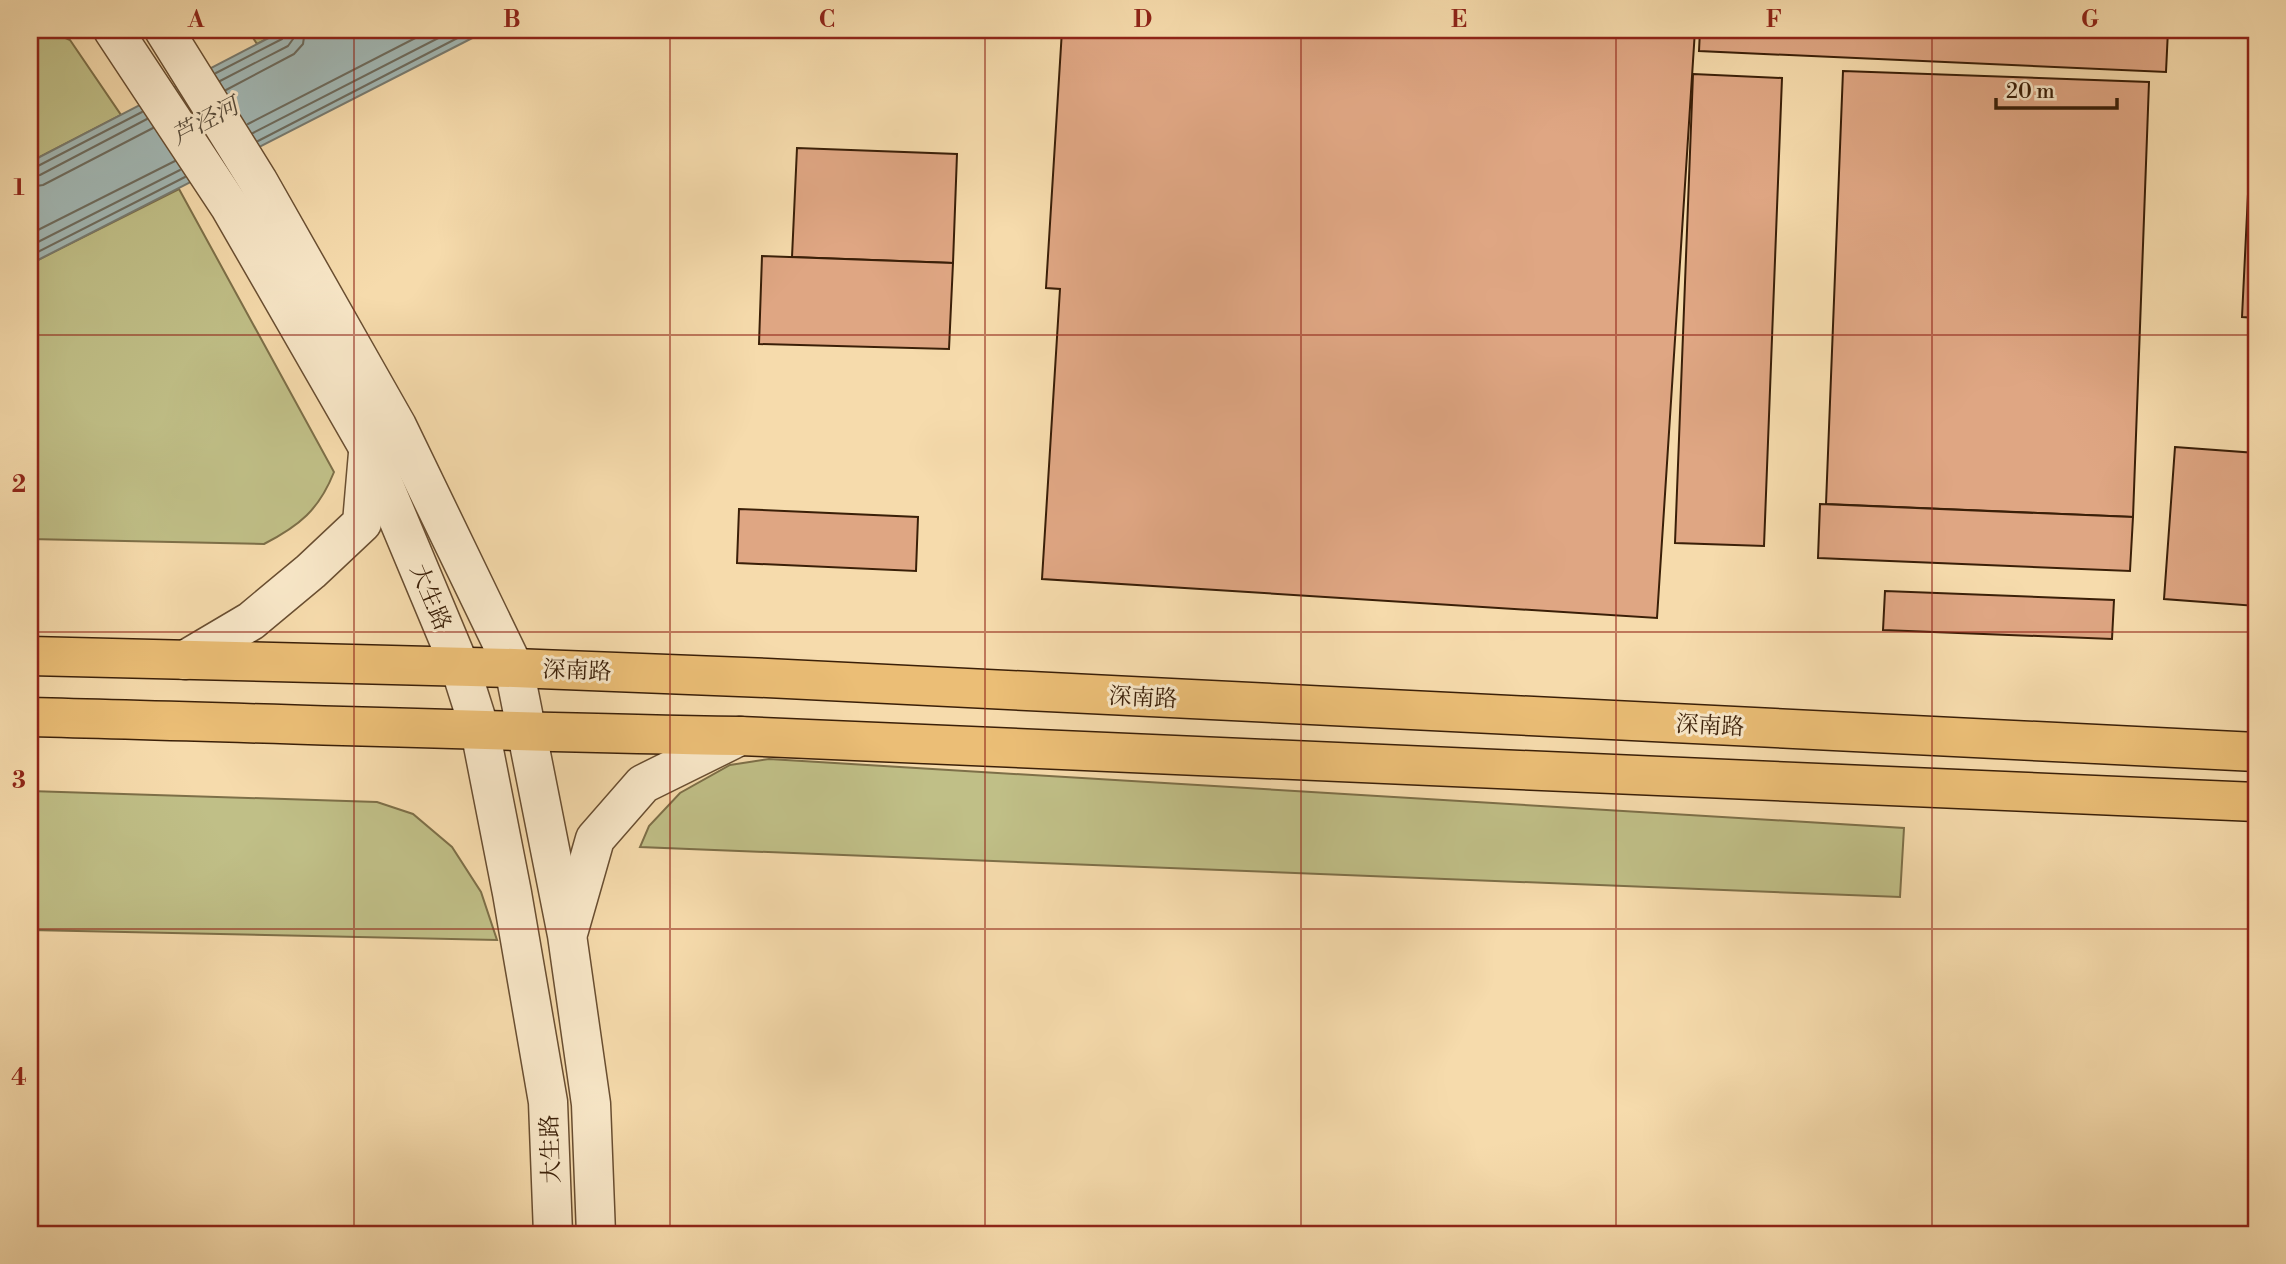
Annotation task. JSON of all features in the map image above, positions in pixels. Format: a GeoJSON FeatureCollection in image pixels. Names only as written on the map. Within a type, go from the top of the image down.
{"type":"FeatureCollection","features":[{"type":"Feature","properties":{"kind":"main road","name":"深南路"},"geometry":{"type":"LineString","coordinates":[[30,656],[514,668],[2256,752]]}},
{"type":"Feature","properties":{"kind":"main road"},"geometry":{"type":"LineString","coordinates":[[30,717],[527,733],[740,736],[2256,802]]}},
{"type":"Feature","properties":{"kind":"street","name":"大生路"},"geometry":{"type":"LineString","coordinates":[[113,30],[230,207],[368,447],[460,667],[480,730],[512,893],[548,1102],[553,1234]]}},
{"type":"Feature","properties":{"kind":"street","name":"大生路"},"geometry":{"type":"LineString","coordinates":[[164,30],[258,181],[397,426],[514,668],[567,935],[591,1104],[596,1234]]}},
{"type":"Feature","properties":{"kind":"street"},"geometry":{"type":"LineString","coordinates":[[185,660],[251,621],[311,571],[362,523],[368,447]]}},
{"type":"Feature","properties":{"kind":"street"},"geometry":{"type":"LineString","coordinates":[[567,935],[595,839],[643,784],[740,736]]}},
{"type":"Feature","properties":{"kind":"shaded area"},"geometry":{"type":"Polygon","coordinates":[[[248,30],[284,30],[257,44],[248,30]]]}},
{"type":"Feature","properties":{"kind":"shaded area"},"geometry":{"type":"Polygon","coordinates":[[[54,33],[70,40],[121,115],[30,162],[30,36],[54,33]]]}},
{"type":"Feature","properties":{"kind":"shaded area"},"geometry":{"type":"Polygon","coordinates":[[[179,189],[334,472],[322,497],[306,516],[264,544],[30,539],[30,264],[179,189]]]}},
{"type":"Feature","properties":{"kind":"shaded area"},"geometry":{"type":"Polygon","coordinates":[[[769,759],[1904,828],[1900,897],[640,847],[649,826],[680,793],[730,765],[769,759]]]}},
{"type":"Feature","properties":{"kind":"shaded area"},"geometry":{"type":"Polygon","coordinates":[[[30,791],[377,802],[413,814],[452,847],[481,892],[497,940],[30,930],[30,791]]]}},
{"type":"Feature","properties":{"kind":"water","name":"芦泾河"},"geometry":{"type":"Polygon","coordinates":[[[284,30],[488,30],[30,264],[30,162],[284,30]]]}},
{"type":"Feature","properties":{"kind":"building"},"geometry":{"type":"Polygon","coordinates":[[[1062,30],[1695,30],[1657,618],[1042,579],[1060,289],[1046,288],[1062,30]]]}},
{"type":"Feature","properties":{"kind":"building"},"geometry":{"type":"Polygon","coordinates":[[[1700,30],[2168,30],[2166,72],[1699,51],[1700,30]]]}},
{"type":"Feature","properties":{"kind":"building"},"geometry":{"type":"Polygon","coordinates":[[[1843,71],[2149,82],[2133,517],[1826,504],[1843,71]]]}},
{"type":"Feature","properties":{"kind":"building"},"geometry":{"type":"Polygon","coordinates":[[[1693,74],[1782,78],[1764,546],[1675,543],[1693,74]]]}},
{"type":"Feature","properties":{"kind":"building"},"geometry":{"type":"Polygon","coordinates":[[[2253,92],[2256,92],[2256,318],[2242,317],[2253,92]]]}},
{"type":"Feature","properties":{"kind":"building"},"geometry":{"type":"Polygon","coordinates":[[[797,148],[957,154],[953,263],[792,257],[797,148]]]}},
{"type":"Feature","properties":{"kind":"building"},"geometry":{"type":"Polygon","coordinates":[[[762,256],[953,263],[949,349],[759,344],[762,256]]]}},
{"type":"Feature","properties":{"kind":"building"},"geometry":{"type":"Polygon","coordinates":[[[2175,447],[2256,453],[2256,606],[2164,599],[2175,447]]]}},
{"type":"Feature","properties":{"kind":"building"},"geometry":{"type":"Polygon","coordinates":[[[1820,504],[2133,517],[2130,571],[1818,558],[1820,504]]]}},
{"type":"Feature","properties":{"kind":"building"},"geometry":{"type":"Polygon","coordinates":[[[739,509],[918,517],[916,571],[737,563],[739,509]]]}},
{"type":"Feature","properties":{"kind":"building"},"geometry":{"type":"Polygon","coordinates":[[[1885,591],[2114,600],[2112,639],[1883,630],[1885,591]]]}}]}
